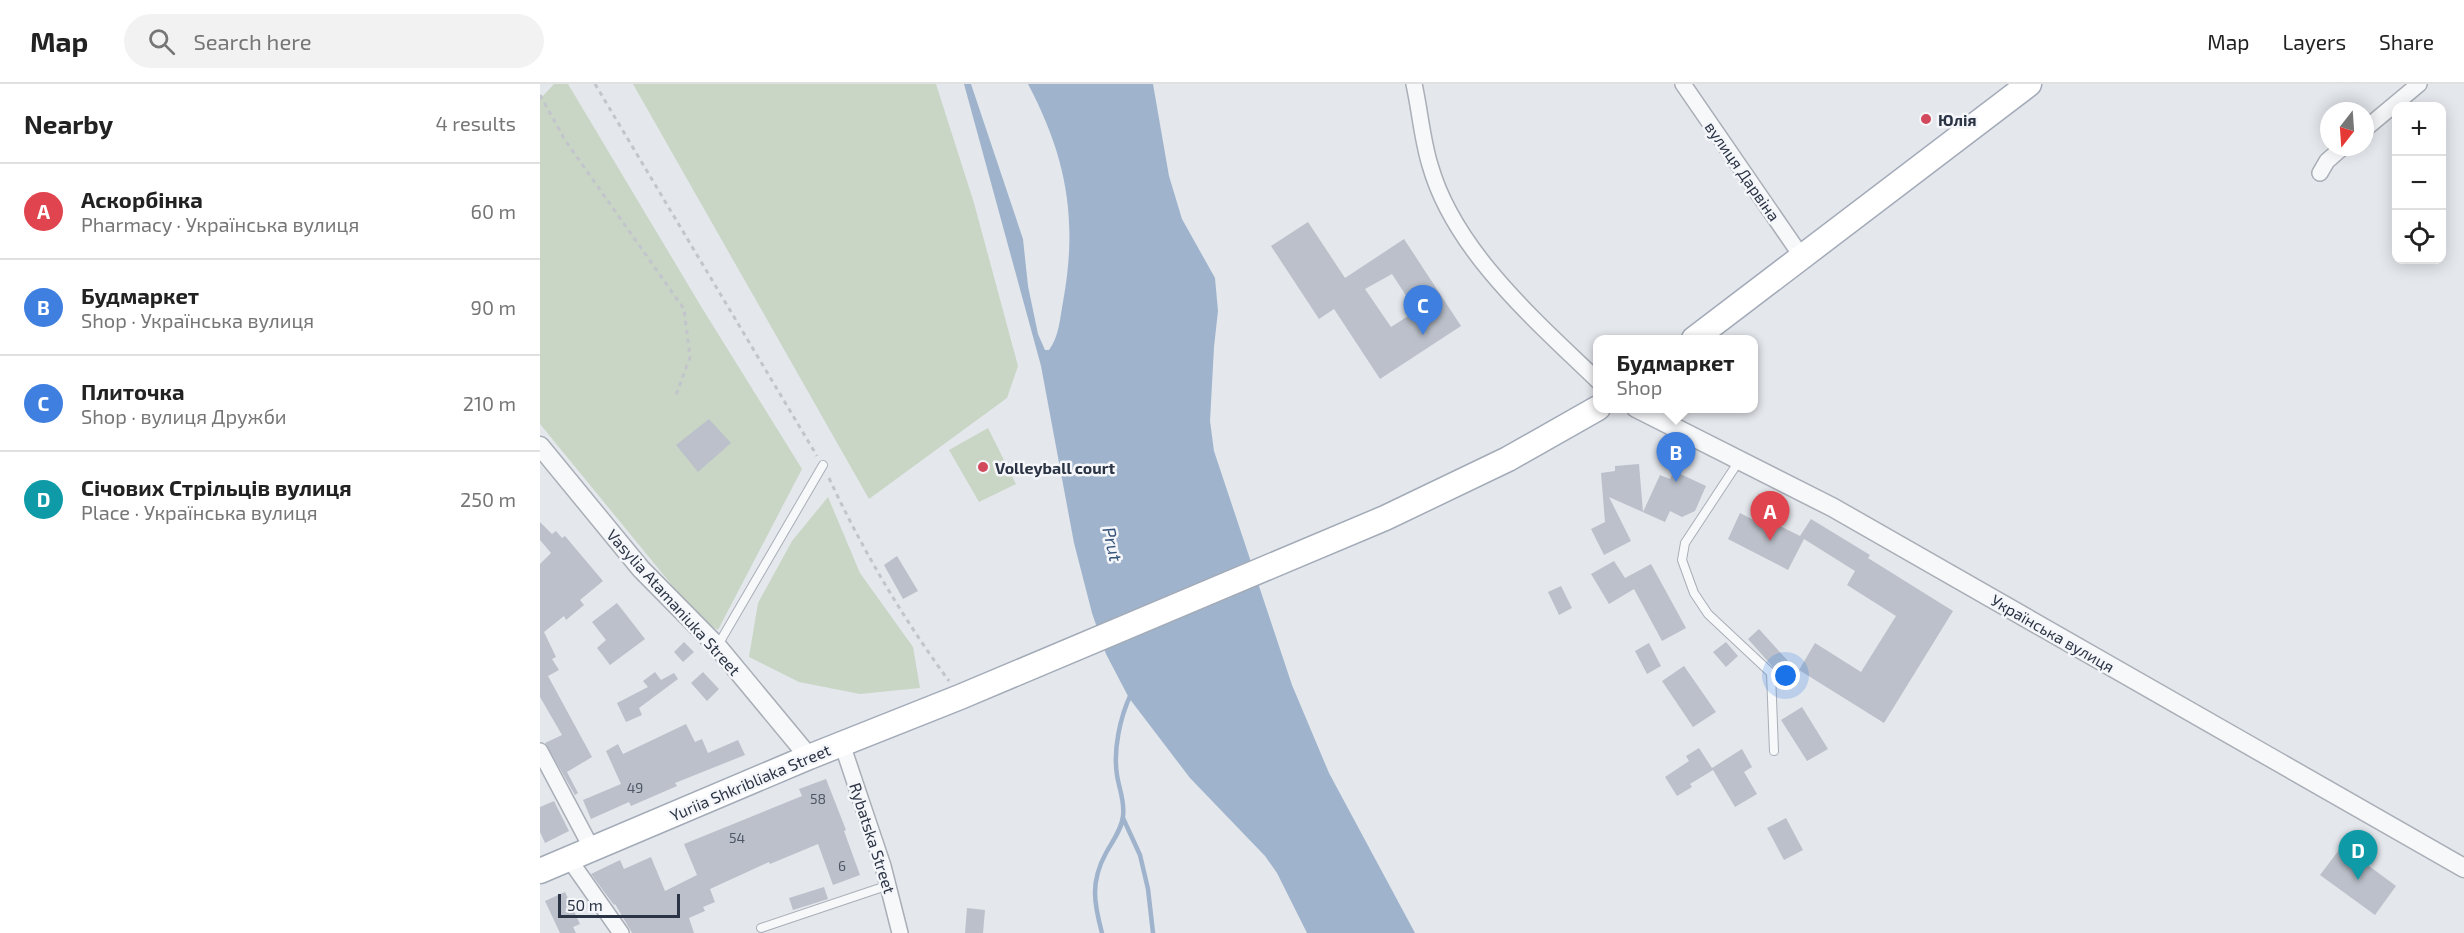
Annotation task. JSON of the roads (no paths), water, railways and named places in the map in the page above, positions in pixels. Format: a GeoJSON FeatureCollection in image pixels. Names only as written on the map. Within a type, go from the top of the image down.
{"type":"FeatureCollection","features":[{"type":"Feature","properties":{"kind":"main road"},"geometry":{"type":"LineString","coordinates":[[1699,335],[2028,84]]}},
{"type":"Feature","properties":{"kind":"main road","name":"Yuriia Shkribliaka Street"},"geometry":{"type":"LineString","coordinates":[[540,871],[1385,518],[1508,459],[1593,411]]}},
{"type":"Feature","properties":{"kind":"street"},"geometry":{"type":"LineString","coordinates":[[1414,84],[1430,166],[1454,222],[1510,296],[1593,376]]}},
{"type":"Feature","properties":{"kind":"street","name":"вулиця Дарвіна"},"geometry":{"type":"LineString","coordinates":[[1683,84],[1803,257]]}},
{"type":"Feature","properties":{"kind":"street"},"geometry":{"type":"LineString","coordinates":[[2374,122],[2419,84]]}},
{"type":"Feature","properties":{"kind":"street"},"geometry":{"type":"LineString","coordinates":[[2320,173],[2333,156]]}},
{"type":"Feature","properties":{"kind":"street","name":"Українська вулиця"},"geometry":{"type":"LineString","coordinates":[[1646,413],[1842,513],[2464,868]]}},
{"type":"Feature","properties":{"kind":"street","name":"Vasylia Atamaniuka Street"},"geometry":{"type":"LineString","coordinates":[[540,447],[641,569],[717,646],[809,757]]}},
{"type":"Feature","properties":{"kind":"street","name":"Rybatska Street"},"geometry":{"type":"LineString","coordinates":[[842,744],[889,885],[900,933]]}},
{"type":"Feature","properties":{"kind":"street"},"geometry":{"type":"LineString","coordinates":[[540,751],[592,849]]}},
{"type":"Feature","properties":{"kind":"street"},"geometry":{"type":"LineString","coordinates":[[569,859],[621,933]]}},
{"type":"Feature","properties":{"kind":"lane"},"geometry":{"type":"LineString","coordinates":[[1739,460],[1685,543],[1682,560],[1694,593],[1708,614],[1771,673],[1774,751]]}},
{"type":"Feature","properties":{"kind":"lane"},"geometry":{"type":"LineString","coordinates":[[717,646],[823,465]]}},
{"type":"Feature","properties":{"kind":"lane"},"geometry":{"type":"LineString","coordinates":[[761,928],[889,885]]}},
{"type":"Feature","properties":{"kind":"water","name":"Prut"},"geometry":{"type":"Polygon","coordinates":[[[964,84],[971,84],[1023,239],[1028,286],[1038,334],[1045,350],[1049,350],[1057,333],[1063,302],[1069,244],[1069,216],[1066,190],[1052,138],[1028,84],[1153,84],[1169,176],[1182,219],[1215,278],[1218,311],[1210,421],[1214,451],[1292,685],[1329,773],[1415,933],[1307,933],[1277,873],[1265,856],[1190,778],[1129,698],[1106,654],[1092,613],[1074,543],[1041,366],[964,84]]]}},
{"type":"Feature","properties":{"kind":"waterway"},"geometry":{"type":"LineString","coordinates":[[1102,933],[1097,912],[1096,883],[1101,864],[1122,821],[1123,805],[1116,755],[1121,723],[1131,694]]}},
{"type":"Feature","properties":{"kind":"waterway"},"geometry":{"type":"LineString","coordinates":[[1123,818],[1140,855],[1148,889],[1153,933]]}},
{"type":"Feature","properties":{"kind":"place","name":"Юлія"},"geometry":{"type":"Point","coordinates":[1926,119]}},
{"type":"Feature","properties":{"kind":"place","name":"Плиточка"},"geometry":{"type":"Point","coordinates":[1423,335]}},
{"type":"Feature","properties":{"kind":"place","name":"Volleyball court"},"geometry":{"type":"Point","coordinates":[983,467]}},
{"type":"Feature","properties":{"kind":"place","name":"Будмаркет"},"geometry":{"type":"Point","coordinates":[1676,482]}},
{"type":"Feature","properties":{"kind":"place","name":"Аскорбінка"},"geometry":{"type":"Point","coordinates":[1770,541]}},
{"type":"Feature","properties":{"kind":"place","name":"Січових Стрільців вулиця"},"geometry":{"type":"Point","coordinates":[2358,880]}}]}
